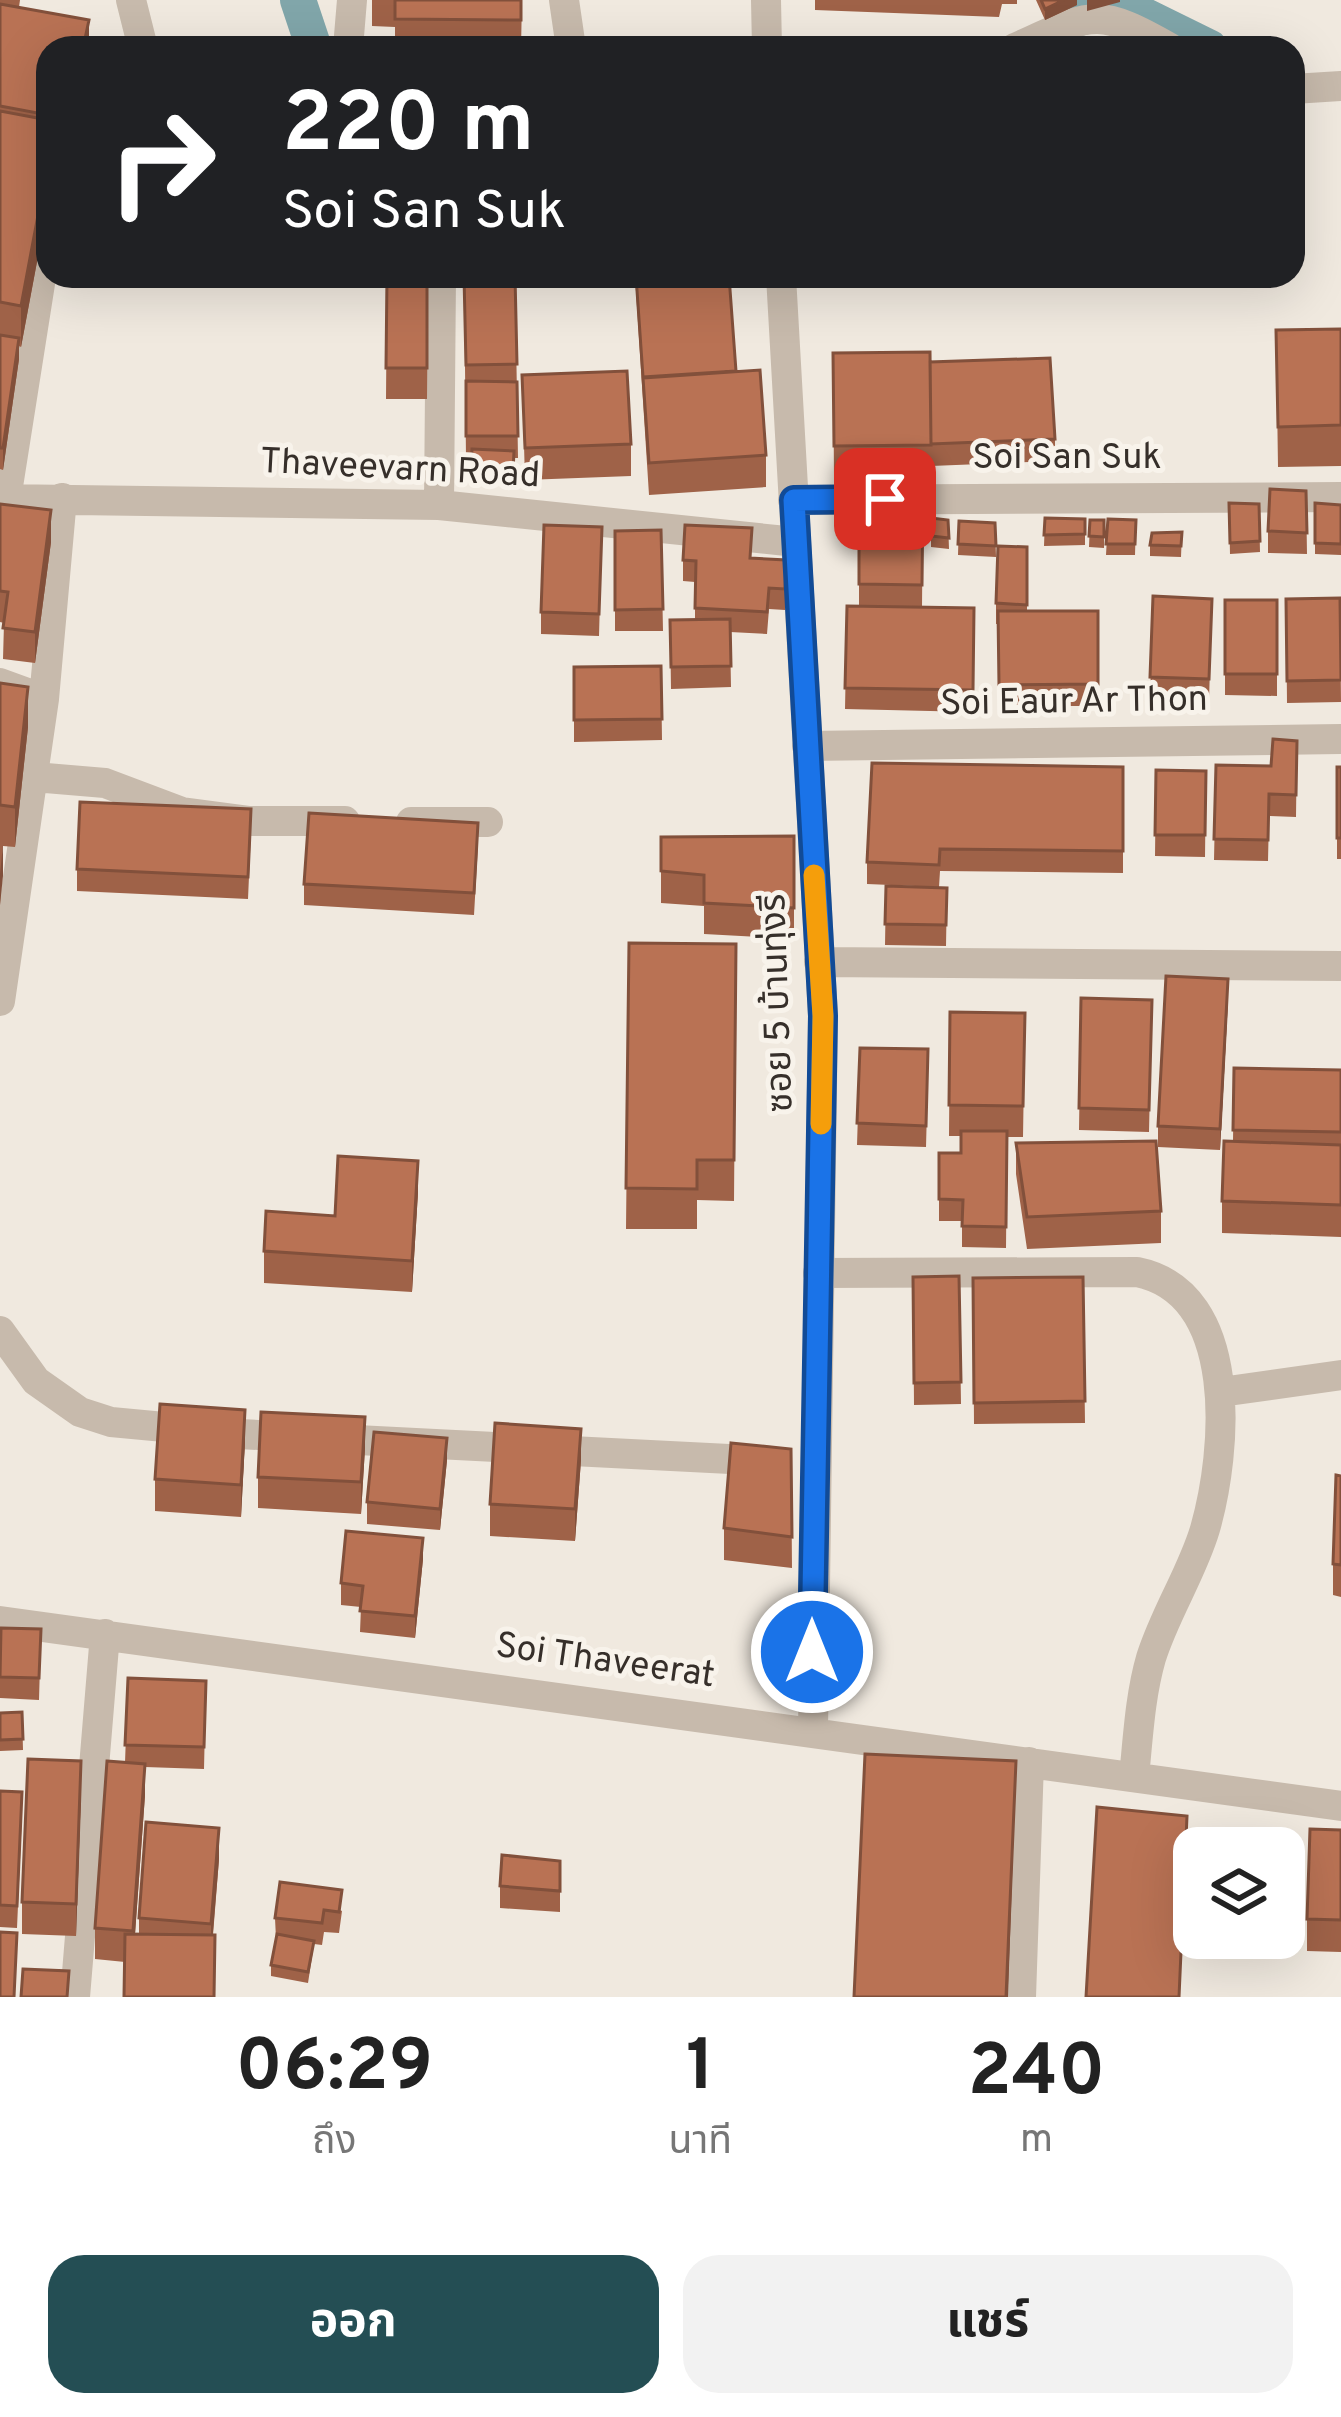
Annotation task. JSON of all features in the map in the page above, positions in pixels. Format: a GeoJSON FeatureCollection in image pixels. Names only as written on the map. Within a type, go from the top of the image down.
{"type":"FeatureCollection","features":[{"type":"Feature","properties":{"kind":"street"},"geometry":{"type":"LineString","coordinates":[[131,0],[140,36]]}},
{"type":"Feature","properties":{"kind":"street"},"geometry":{"type":"LineString","coordinates":[[350,36],[352,0]]}},
{"type":"Feature","properties":{"kind":"street"},"geometry":{"type":"LineString","coordinates":[[563,0],[569,36]]}},
{"type":"Feature","properties":{"kind":"street"},"geometry":{"type":"LineString","coordinates":[[766,0],[767,36]]}},
{"type":"Feature","properties":{"kind":"street"},"geometry":{"type":"LineString","coordinates":[[1045,36],[1094,16],[1150,36]]}},
{"type":"Feature","properties":{"kind":"street"},"geometry":{"type":"LineString","coordinates":[[1305,88],[1341,86]]}},
{"type":"Feature","properties":{"kind":"street"},"geometry":{"type":"LineString","coordinates":[[3,499],[39,288]]}},
{"type":"Feature","properties":{"kind":"street"},"geometry":{"type":"LineString","coordinates":[[440,505],[441,288]]}},
{"type":"Feature","properties":{"kind":"street","name":"ซอย 5 บ้านทุ่งรี"},"geometry":{"type":"LineString","coordinates":[[782,288],[823,1016],[813,1730]]}},
{"type":"Feature","properties":{"kind":"street","name":"Soi San Suk"},"geometry":{"type":"LineString","coordinates":[[794,500],[1341,497]]}},
{"type":"Feature","properties":{"kind":"street"},"geometry":{"type":"LineString","coordinates":[[0,1000],[4,946],[44,699],[62,498]]}},
{"type":"Feature","properties":{"kind":"street","name":"Thaveevarn Road"},"geometry":{"type":"LineString","coordinates":[[3,499],[440,505],[796,542]]}},
{"type":"Feature","properties":{"kind":"street"},"geometry":{"type":"LineString","coordinates":[[0,682],[44,699]]}},
{"type":"Feature","properties":{"kind":"street","name":"Soi Eaur Ar Thon"},"geometry":{"type":"LineString","coordinates":[[808,746],[1341,739]]}},
{"type":"Feature","properties":{"kind":"street"},"geometry":{"type":"LineString","coordinates":[[34,777],[105,783],[182,812],[250,821],[488,822]]}},
{"type":"Feature","properties":{"kind":"street"},"geometry":{"type":"LineString","coordinates":[[819,962],[1341,966]]}},
{"type":"Feature","properties":{"kind":"street"},"geometry":{"type":"LineString","coordinates":[[818,1273],[1137,1272],[1161,1276],[1197,1315],[1223,1413],[1205,1529],[1150,1660],[1134,1777]]}},
{"type":"Feature","properties":{"kind":"street"},"geometry":{"type":"LineString","coordinates":[[0,1331],[36,1381],[80,1412],[111,1422],[239,1434],[814,1466]]}},
{"type":"Feature","properties":{"kind":"street"},"geometry":{"type":"LineString","coordinates":[[1221,1392],[1341,1375]]}},
{"type":"Feature","properties":{"kind":"street","name":"Soi Thaveerat"},"geometry":{"type":"LineString","coordinates":[[0,1621],[1341,1806]]}},
{"type":"Feature","properties":{"kind":"street"},"geometry":{"type":"LineString","coordinates":[[75,1997],[105,1634]]}},
{"type":"Feature","properties":{"kind":"street"},"geometry":{"type":"LineString","coordinates":[[1021,1997],[1029,1762]]}},
{"type":"Feature","properties":{"kind":"building"},"geometry":{"type":"Polygon","coordinates":[[[395,0],[521,0],[521,20],[395,19],[395,0]]]}},
{"type":"Feature","properties":{"kind":"building"},"geometry":{"type":"Polygon","coordinates":[[[1041,0],[1064,0],[1045,9],[1041,0]]]}},
{"type":"Feature","properties":{"kind":"building"},"geometry":{"type":"Polygon","coordinates":[[[0,4],[89,20],[86,36],[36,36],[36,113],[0,106],[0,4]]]}},
{"type":"Feature","properties":{"kind":"building"},"geometry":{"type":"Polygon","coordinates":[[[0,111],[36,118],[36,226],[21,306],[0,302],[0,111]]]}},
{"type":"Feature","properties":{"kind":"building"},"geometry":{"type":"Polygon","coordinates":[[[387,288],[427,288],[427,368],[386,368],[387,288]]]}},
{"type":"Feature","properties":{"kind":"building"},"geometry":{"type":"Polygon","coordinates":[[[464,288],[515,288],[517,364],[466,365],[464,288]]]}},
{"type":"Feature","properties":{"kind":"building"},"geometry":{"type":"Polygon","coordinates":[[[637,288],[730,288],[736,371],[643,377],[637,288]]]}},
{"type":"Feature","properties":{"kind":"building"},"geometry":{"type":"Polygon","coordinates":[[[1341,329],[1341,425],[1278,427],[1276,330],[1341,329]]]}},
{"type":"Feature","properties":{"kind":"building"},"geometry":{"type":"Polygon","coordinates":[[[0,335],[19,338],[3,448],[0,448],[0,335]]]}},
{"type":"Feature","properties":{"kind":"building"},"geometry":{"type":"Polygon","coordinates":[[[930,352],[931,445],[834,446],[833,353],[930,352]]]}},
{"type":"Feature","properties":{"kind":"building"},"geometry":{"type":"Polygon","coordinates":[[[1050,358],[1055,439],[931,444],[930,362],[1050,358]]]}},
{"type":"Feature","properties":{"kind":"building"},"geometry":{"type":"Polygon","coordinates":[[[760,370],[766,455],[649,463],[643,378],[760,370]]]}},
{"type":"Feature","properties":{"kind":"building"},"geometry":{"type":"Polygon","coordinates":[[[627,371],[631,444],[525,448],[522,375],[627,371]]]}},
{"type":"Feature","properties":{"kind":"building"},"geometry":{"type":"Polygon","coordinates":[[[466,381],[517,382],[518,436],[466,436],[466,381]]]}},
{"type":"Feature","properties":{"kind":"building"},"geometry":{"type":"Polygon","coordinates":[[[472,449],[514,451],[513,472],[471,470],[472,449]]]}},
{"type":"Feature","properties":{"kind":"building"},"geometry":{"type":"Polygon","coordinates":[[[1270,489],[1306,491],[1307,533],[1268,531],[1270,489]]]}},
{"type":"Feature","properties":{"kind":"building"},"geometry":{"type":"Polygon","coordinates":[[[859,494],[923,494],[922,585],[859,584],[859,494]]]}},
{"type":"Feature","properties":{"kind":"building"},"geometry":{"type":"Polygon","coordinates":[[[1229,503],[1259,504],[1260,541],[1230,543],[1229,503]]]}},
{"type":"Feature","properties":{"kind":"building"},"geometry":{"type":"Polygon","coordinates":[[[1315,503],[1341,505],[1341,544],[1315,543],[1315,503]]]}},
{"type":"Feature","properties":{"kind":"building"},"geometry":{"type":"Polygon","coordinates":[[[0,504],[51,510],[35,632],[3,628],[8,592],[0,591],[0,504]]]}},
{"type":"Feature","properties":{"kind":"building"},"geometry":{"type":"Polygon","coordinates":[[[931,518],[948,520],[949,538],[931,536],[931,518]]]}},
{"type":"Feature","properties":{"kind":"building"},"geometry":{"type":"Polygon","coordinates":[[[1045,518],[1085,519],[1085,534],[1044,535],[1045,518]]]}},
{"type":"Feature","properties":{"kind":"building"},"geometry":{"type":"Polygon","coordinates":[[[1108,519],[1136,520],[1135,544],[1106,544],[1108,519]]]}},
{"type":"Feature","properties":{"kind":"building"},"geometry":{"type":"Polygon","coordinates":[[[1090,520],[1104,520],[1104,537],[1089,536],[1090,520]]]}},
{"type":"Feature","properties":{"kind":"building"},"geometry":{"type":"Polygon","coordinates":[[[959,521],[995,523],[996,546],[958,544],[959,521]]]}},
{"type":"Feature","properties":{"kind":"building"},"geometry":{"type":"Polygon","coordinates":[[[544,525],[602,527],[599,614],[541,612],[544,525]]]}},
{"type":"Feature","properties":{"kind":"building"},"geometry":{"type":"Polygon","coordinates":[[[685,525],[752,528],[750,558],[786,560],[785,589],[769,588],[767,612],[695,608],[696,561],[683,560],[685,525]]]}},
{"type":"Feature","properties":{"kind":"building"},"geometry":{"type":"Polygon","coordinates":[[[661,530],[663,609],[615,610],[615,531],[661,530]]]}},
{"type":"Feature","properties":{"kind":"building"},"geometry":{"type":"Polygon","coordinates":[[[1182,532],[1181,546],[1150,545],[1152,533],[1182,532]]]}},
{"type":"Feature","properties":{"kind":"building"},"geometry":{"type":"Polygon","coordinates":[[[998,546],[1027,547],[1027,605],[996,603],[998,546]]]}},
{"type":"Feature","properties":{"kind":"building"},"geometry":{"type":"Polygon","coordinates":[[[1153,596],[1212,599],[1209,679],[1150,677],[1153,596]]]}},
{"type":"Feature","properties":{"kind":"building"},"geometry":{"type":"Polygon","coordinates":[[[1340,598],[1341,680],[1287,681],[1286,599],[1340,598]]]}},
{"type":"Feature","properties":{"kind":"building"},"geometry":{"type":"Polygon","coordinates":[[[1225,600],[1277,600],[1277,674],[1225,674],[1225,600]]]}},
{"type":"Feature","properties":{"kind":"building"},"geometry":{"type":"Polygon","coordinates":[[[847,606],[974,608],[973,690],[845,688],[847,606]]]}},
{"type":"Feature","properties":{"kind":"building"},"geometry":{"type":"Polygon","coordinates":[[[998,611],[1098,611],[1098,684],[999,685],[998,611]]]}},
{"type":"Feature","properties":{"kind":"building"},"geometry":{"type":"Polygon","coordinates":[[[730,619],[731,666],[671,667],[670,620],[730,619]]]}},
{"type":"Feature","properties":{"kind":"building"},"geometry":{"type":"Polygon","coordinates":[[[661,666],[662,719],[574,720],[574,667],[661,666]]]}},
{"type":"Feature","properties":{"kind":"building"},"geometry":{"type":"Polygon","coordinates":[[[0,683],[28,687],[15,807],[0,805],[0,683]]]}},
{"type":"Feature","properties":{"kind":"building"},"geometry":{"type":"Polygon","coordinates":[[[1273,739],[1297,741],[1296,795],[1269,794],[1268,840],[1214,839],[1216,765],[1271,766],[1273,739]]]}},
{"type":"Feature","properties":{"kind":"building"},"geometry":{"type":"Polygon","coordinates":[[[872,763],[1123,767],[1123,851],[940,849],[939,865],[867,862],[872,763]]]}},
{"type":"Feature","properties":{"kind":"building"},"geometry":{"type":"Polygon","coordinates":[[[1337,767],[1341,767],[1341,838],[1337,838],[1337,767]]]}},
{"type":"Feature","properties":{"kind":"building"},"geometry":{"type":"Polygon","coordinates":[[[1156,770],[1206,771],[1205,835],[1155,835],[1156,770]]]}},
{"type":"Feature","properties":{"kind":"building"},"geometry":{"type":"Polygon","coordinates":[[[80,802],[251,809],[248,877],[77,869],[80,802]]]}},
{"type":"Feature","properties":{"kind":"building"},"geometry":{"type":"Polygon","coordinates":[[[309,813],[478,823],[474,893],[304,884],[309,813]]]}},
{"type":"Feature","properties":{"kind":"building"},"geometry":{"type":"Polygon","coordinates":[[[794,836],[794,908],[704,903],[704,875],[661,871],[661,837],[794,836]]]}},
{"type":"Feature","properties":{"kind":"building"},"geometry":{"type":"Polygon","coordinates":[[[886,886],[947,888],[946,925],[885,924],[886,886]]]}},
{"type":"Feature","properties":{"kind":"building"},"geometry":{"type":"Polygon","coordinates":[[[629,943],[736,944],[734,1160],[697,1160],[697,1189],[626,1188],[629,943]]]}},
{"type":"Feature","properties":{"kind":"building"},"geometry":{"type":"Polygon","coordinates":[[[1166,976],[1228,979],[1220,1129],[1158,1126],[1166,976]]]}},
{"type":"Feature","properties":{"kind":"building"},"geometry":{"type":"Polygon","coordinates":[[[1081,998],[1152,1000],[1149,1110],[1079,1108],[1081,998]]]}},
{"type":"Feature","properties":{"kind":"building"},"geometry":{"type":"Polygon","coordinates":[[[950,1012],[1025,1013],[1023,1106],[949,1105],[950,1012]]]}},
{"type":"Feature","properties":{"kind":"building"},"geometry":{"type":"Polygon","coordinates":[[[860,1048],[928,1049],[926,1126],[857,1123],[860,1048]]]}},
{"type":"Feature","properties":{"kind":"building"},"geometry":{"type":"Polygon","coordinates":[[[1234,1068],[1341,1070],[1341,1132],[1233,1130],[1234,1068]]]}},
{"type":"Feature","properties":{"kind":"building"},"geometry":{"type":"Polygon","coordinates":[[[961,1131],[1007,1131],[1006,1227],[962,1226],[963,1200],[939,1199],[939,1153],[961,1153],[961,1131]]]}},
{"type":"Feature","properties":{"kind":"building"},"geometry":{"type":"Polygon","coordinates":[[[1156,1141],[1161,1211],[1027,1217],[1016,1143],[1156,1141]]]}},
{"type":"Feature","properties":{"kind":"building"},"geometry":{"type":"Polygon","coordinates":[[[1224,1141],[1341,1145],[1341,1205],[1222,1201],[1224,1141]]]}},
{"type":"Feature","properties":{"kind":"building"},"geometry":{"type":"Polygon","coordinates":[[[338,1156],[418,1161],[412,1261],[264,1251],[266,1211],[335,1216],[338,1156]]]}},
{"type":"Feature","properties":{"kind":"building"},"geometry":{"type":"Polygon","coordinates":[[[959,1276],[961,1382],[914,1383],[913,1277],[959,1276]]]}},
{"type":"Feature","properties":{"kind":"building"},"geometry":{"type":"Polygon","coordinates":[[[1083,1277],[1085,1401],[974,1403],[973,1278],[1083,1277]]]}},
{"type":"Feature","properties":{"kind":"building"},"geometry":{"type":"Polygon","coordinates":[[[160,1404],[245,1410],[241,1485],[155,1479],[160,1404]]]}},
{"type":"Feature","properties":{"kind":"building"},"geometry":{"type":"Polygon","coordinates":[[[261,1412],[365,1417],[361,1482],[258,1477],[261,1412]]]}},
{"type":"Feature","properties":{"kind":"building"},"geometry":{"type":"Polygon","coordinates":[[[495,1423],[581,1429],[575,1509],[490,1504],[495,1423]]]}},
{"type":"Feature","properties":{"kind":"building"},"geometry":{"type":"Polygon","coordinates":[[[374,1432],[447,1438],[440,1509],[367,1502],[374,1432]]]}},
{"type":"Feature","properties":{"kind":"building"},"geometry":{"type":"Polygon","coordinates":[[[731,1443],[791,1449],[792,1537],[724,1528],[731,1443]]]}},
{"type":"Feature","properties":{"kind":"building"},"geometry":{"type":"Polygon","coordinates":[[[1336,1475],[1341,1476],[1341,1565],[1333,1564],[1336,1475]]]}},
{"type":"Feature","properties":{"kind":"building"},"geometry":{"type":"Polygon","coordinates":[[[346,1531],[423,1538],[415,1616],[360,1611],[363,1586],[341,1583],[346,1531]]]}},
{"type":"Feature","properties":{"kind":"building"},"geometry":{"type":"Polygon","coordinates":[[[1,1628],[41,1629],[39,1678],[0,1677],[1,1628]]]}},
{"type":"Feature","properties":{"kind":"building"},"geometry":{"type":"Polygon","coordinates":[[[128,1678],[206,1681],[204,1747],[125,1745],[128,1678]]]}},
{"type":"Feature","properties":{"kind":"building"},"geometry":{"type":"Polygon","coordinates":[[[22,1712],[23,1739],[0,1740],[0,1713],[22,1712]]]}},
{"type":"Feature","properties":{"kind":"building"},"geometry":{"type":"Polygon","coordinates":[[[865,1754],[1016,1761],[1006,1997],[854,1997],[865,1754]]]}},
{"type":"Feature","properties":{"kind":"building"},"geometry":{"type":"Polygon","coordinates":[[[28,1759],[81,1761],[76,1904],[22,1902],[28,1759]]]}},
{"type":"Feature","properties":{"kind":"building"},"geometry":{"type":"Polygon","coordinates":[[[107,1761],[145,1764],[133,1931],[95,1928],[107,1761]]]}},
{"type":"Feature","properties":{"kind":"building"},"geometry":{"type":"Polygon","coordinates":[[[0,1791],[22,1792],[17,1906],[0,1905],[0,1791]]]}},
{"type":"Feature","properties":{"kind":"building"},"geometry":{"type":"Polygon","coordinates":[[[1097,1807],[1187,1816],[1187,1827],[1173,1827],[1173,1959],[1181,1959],[1179,1997],[1086,1997],[1097,1807]]]}},
{"type":"Feature","properties":{"kind":"building"},"geometry":{"type":"Polygon","coordinates":[[[146,1822],[219,1828],[211,1924],[139,1918],[146,1822]]]}},
{"type":"Feature","properties":{"kind":"building"},"geometry":{"type":"Polygon","coordinates":[[[1310,1829],[1341,1830],[1341,1920],[1307,1919],[1310,1829]]]}},
{"type":"Feature","properties":{"kind":"building"},"geometry":{"type":"Polygon","coordinates":[[[502,1855],[560,1861],[560,1891],[500,1886],[502,1855]]]}},
{"type":"Feature","properties":{"kind":"building"},"geometry":{"type":"Polygon","coordinates":[[[280,1882],[342,1890],[339,1912],[324,1910],[322,1923],[275,1918],[280,1882]]]}},
{"type":"Feature","properties":{"kind":"building"},"geometry":{"type":"Polygon","coordinates":[[[0,1932],[17,1933],[14,1997],[0,1997],[0,1932]]]}},
{"type":"Feature","properties":{"kind":"building"},"geometry":{"type":"Polygon","coordinates":[[[125,1934],[215,1935],[214,1997],[124,1997],[125,1934]]]}},
{"type":"Feature","properties":{"kind":"building"},"geometry":{"type":"Polygon","coordinates":[[[277,1934],[314,1941],[308,1972],[271,1965],[277,1934]]]}},
{"type":"Feature","properties":{"kind":"building"},"geometry":{"type":"Polygon","coordinates":[[[23,1969],[69,1971],[67,1997],[21,1997],[23,1969]]]}},
{"type":"Feature","properties":{"kind":"waterway"},"geometry":{"type":"LineString","coordinates":[[298,0],[310,36]]}},
{"type":"Feature","properties":{"kind":"waterway"},"geometry":{"type":"LineString","coordinates":[[1075,19],[1125,6],[1186,36]]}},
{"type":"Feature","properties":{"kind":"slow traffic"},"geometry":{"type":"LineString","coordinates":[[814,875],[823,1016],[821,1124]]}},
{"type":"Feature","properties":{"kind":"route"},"geometry":{"type":"LineString","coordinates":[[812,1652],[823,1016],[794,500],[885,499]]}}]}
